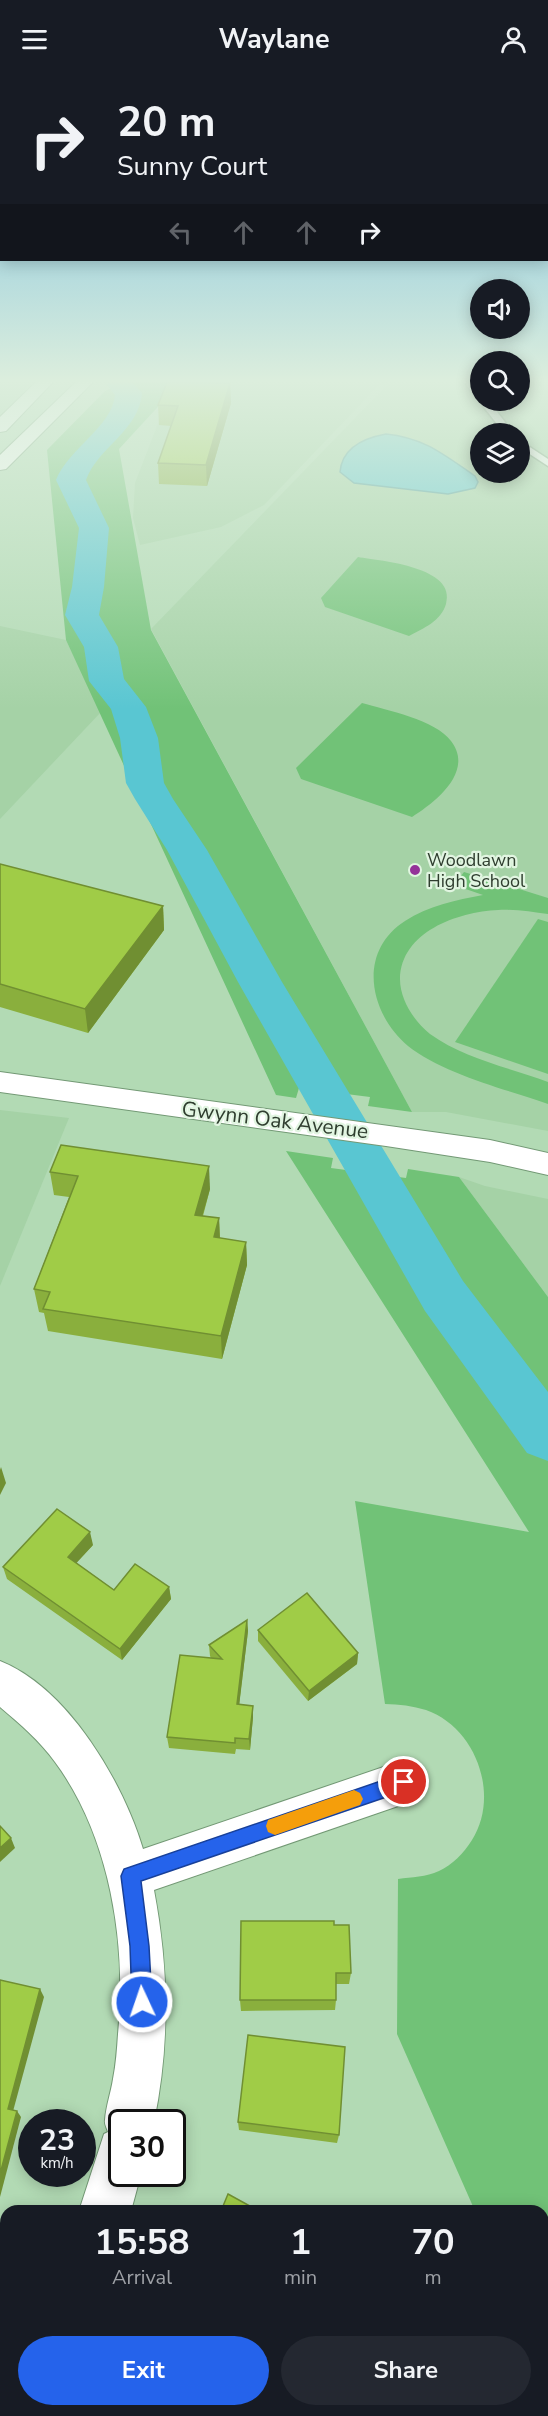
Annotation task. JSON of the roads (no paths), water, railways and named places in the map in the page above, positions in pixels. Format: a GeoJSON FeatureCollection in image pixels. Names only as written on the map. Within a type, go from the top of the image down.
{"type":"FeatureCollection","features":[{"type":"Feature","properties":{"kind":"street","name":"Gwynn Oak Avenue"},"geometry":{"type":"LineString","coordinates":[[0,1082],[387,1135],[490,1151],[548,1164]]}},
{"type":"Feature","properties":{"kind":"street"},"geometry":{"type":"LineString","coordinates":[[0,1682],[38,1713],[77,1756],[104,1806],[130,1876],[140,1946],[143,2021],[131,2109]]}},
{"type":"Feature","properties":{"kind":"street"},"geometry":{"type":"LineString","coordinates":[[130,1876],[404,1782]]}},
{"type":"Feature","properties":{"kind":"street"},"geometry":{"type":"LineString","coordinates":[[107,2205],[112,2187]]}},
{"type":"Feature","properties":{"kind":"water"},"geometry":{"type":"Polygon","coordinates":[[[423,491],[461,491],[448,494],[423,491]]]}},
{"type":"Feature","properties":{"kind":"waterway"},"geometry":{"type":"LineString","coordinates":[[77,491],[94,528],[88,587],[82,615],[101,647],[107,681],[128,707],[139,738],[145,783],[187,850],[260,982],[444,1296],[548,1436]]}},
{"type":"Feature","properties":{"kind":"place","name":"Woodlawn High School"},"geometry":{"type":"Point","coordinates":[415,870]}}]}
